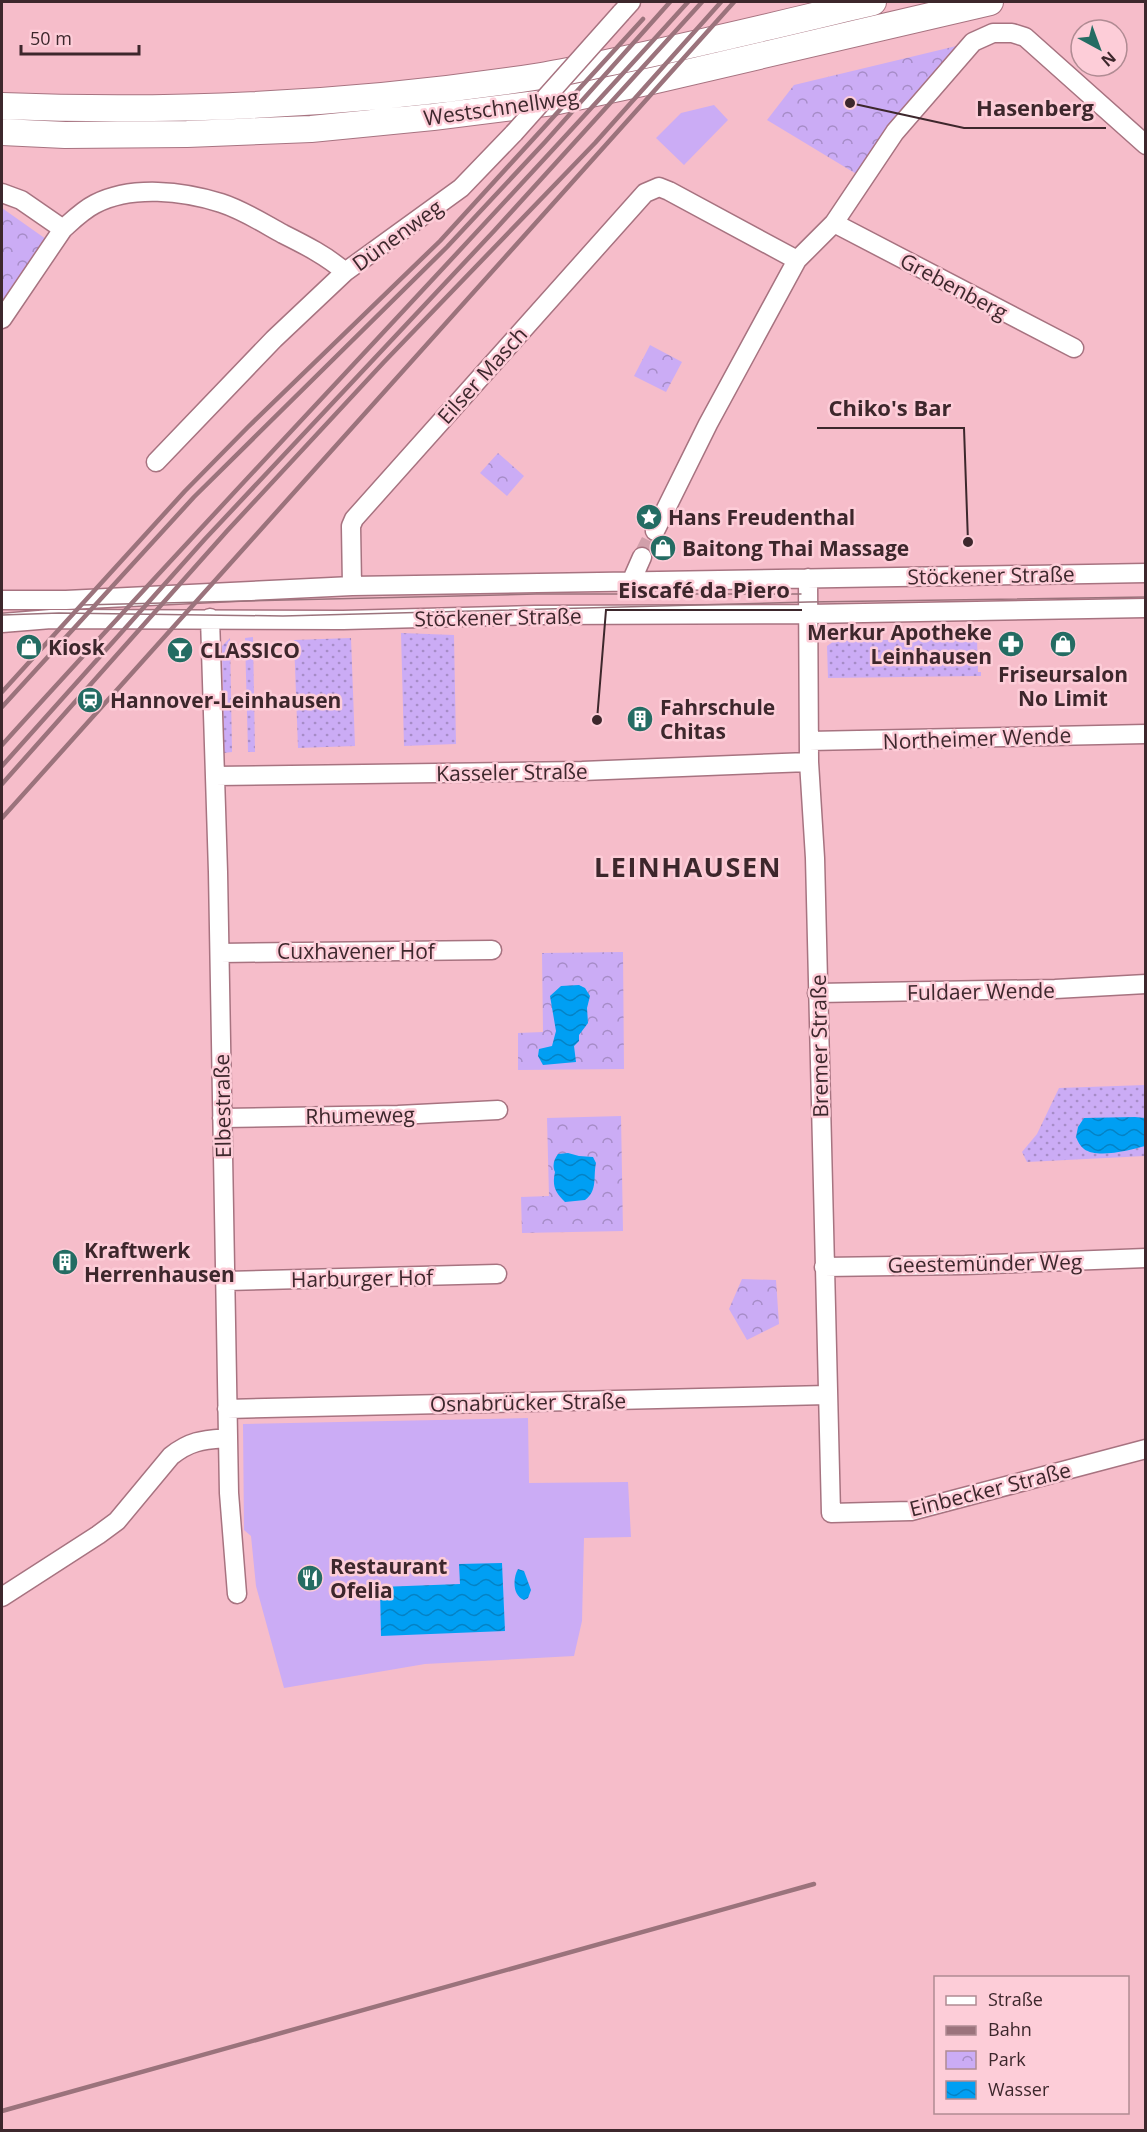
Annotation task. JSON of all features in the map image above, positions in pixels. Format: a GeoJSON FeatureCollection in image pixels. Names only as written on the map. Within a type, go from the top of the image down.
{"type":"FeatureCollection","features":[{"type":"Feature","properties":{"kind":"highway","name":"Westschnellweg"},"geometry":{"type":"LineString","coordinates":[[2,106],[184,108],[309,103],[431,91],[543,76],[659,52],[873,2]]}},
{"type":"Feature","properties":{"kind":"highway","name":"Westschnellweg"},"geometry":{"type":"LineString","coordinates":[[2,132],[65,135],[187,134],[310,129],[553,102],[990,2]]}},
{"type":"Feature","properties":{"kind":"street","name":"Dünenweg"},"geometry":{"type":"LineString","coordinates":[[156,462],[274,339],[345,272],[461,188],[514,133],[626,7]]}},
{"type":"Feature","properties":{"kind":"street"},"geometry":{"type":"LineString","coordinates":[[655,531],[708,424],[797,261],[834,223],[895,132],[973,42],[993,33],[1012,33],[1024,37],[1146,145]]}},
{"type":"Feature","properties":{"kind":"street","name":"Eilser Masch"},"geometry":{"type":"LineString","coordinates":[[352,586],[351,526],[359,512],[645,193],[659,187],[695,204],[797,261]]}},
{"type":"Feature","properties":{"kind":"street"},"geometry":{"type":"LineString","coordinates":[[2,319],[63,230],[75,217],[96,203],[124,194],[148,192],[195,196],[222,204],[249,215],[332,261],[345,272]]}},
{"type":"Feature","properties":{"kind":"street"},"geometry":{"type":"LineString","coordinates":[[2,193],[21,200],[63,230]]}},
{"type":"Feature","properties":{"kind":"street","name":"Grebenberg"},"geometry":{"type":"LineString","coordinates":[[834,223],[1074,348]]}},
{"type":"Feature","properties":{"kind":"street"},"geometry":{"type":"LineString","coordinates":[[632,582],[642,557]]}},
{"type":"Feature","properties":{"kind":"street","name":"Stöckener Straße"},"geometry":{"type":"LineString","coordinates":[[2,600],[66,600],[352,586],[1146,573]]}},
{"type":"Feature","properties":{"kind":"street","name":"Bremer Straße"},"geometry":{"type":"LineString","coordinates":[[808,578],[809,762],[815,858],[831,1514]]}},
{"type":"Feature","properties":{"kind":"street","name":"Stöckener Straße"},"geometry":{"type":"LineString","coordinates":[[2,623],[51,619],[333,620],[547,615],[808,614],[1146,608]]}},
{"type":"Feature","properties":{"kind":"street","name":"Elbestraße"},"geometry":{"type":"LineString","coordinates":[[210,618],[220,953],[227,1409],[231,1536],[237,1594]]}},
{"type":"Feature","properties":{"kind":"street","name":"Northeimer Wende"},"geometry":{"type":"LineString","coordinates":[[809,741],[1146,734]]}},
{"type":"Feature","properties":{"kind":"street","name":"Kasseler Straße"},"geometry":{"type":"LineString","coordinates":[[215,776],[582,771],[809,762]]}},
{"type":"Feature","properties":{"kind":"street","name":"Cuxhavener Hof"},"geometry":{"type":"LineString","coordinates":[[220,953],[492,950]]}},
{"type":"Feature","properties":{"kind":"street","name":"Fuldaer Wende"},"geometry":{"type":"LineString","coordinates":[[817,993],[987,991],[1146,984]]}},
{"type":"Feature","properties":{"kind":"street","name":"Rhumeweg"},"geometry":{"type":"LineString","coordinates":[[222,1118],[398,1115],[498,1110]]}},
{"type":"Feature","properties":{"kind":"street","name":"Geestemünder Weg"},"geometry":{"type":"LineString","coordinates":[[824,1267],[965,1265],[1146,1258]]}},
{"type":"Feature","properties":{"kind":"street","name":"Harburger Hof"},"geometry":{"type":"LineString","coordinates":[[226,1281],[497,1274]]}},
{"type":"Feature","properties":{"kind":"street","name":"Osnabrücker Straße"},"geometry":{"type":"LineString","coordinates":[[227,1409],[828,1395]]}},
{"type":"Feature","properties":{"kind":"street"},"geometry":{"type":"LineString","coordinates":[[2,1598],[117,1521],[171,1456],[182,1447],[194,1441],[228,1438]]}},
{"type":"Feature","properties":{"kind":"street","name":"Einbecker Straße"},"geometry":{"type":"LineString","coordinates":[[831,1514],[911,1511],[1146,1449]]}},
{"type":"Feature","properties":{"kind":"green space"},"geometry":{"type":"Polygon","coordinates":[[[973,42],[863,178],[767,120],[794,85],[973,42]]]}},
{"type":"Feature","properties":{"kind":"green space"},"geometry":{"type":"Polygon","coordinates":[[[714,105],[728,120],[684,165],[656,138],[681,113],[714,105]]]}},
{"type":"Feature","properties":{"kind":"green space"},"geometry":{"type":"Polygon","coordinates":[[[2,208],[53,244],[2,319],[2,208]]]}},
{"type":"Feature","properties":{"kind":"green space"},"geometry":{"type":"Polygon","coordinates":[[[650,345],[682,362],[666,392],[634,376],[650,345]]]}},
{"type":"Feature","properties":{"kind":"green space"},"geometry":{"type":"Polygon","coordinates":[[[498,453],[524,476],[507,496],[480,473],[498,453]]]}},
{"type":"Feature","properties":{"kind":"green space"},"geometry":{"type":"Polygon","coordinates":[[[401,633],[454,635],[456,744],[404,746],[401,633]]]}},
{"type":"Feature","properties":{"kind":"green space"},"geometry":{"type":"Polygon","coordinates":[[[253,637],[255,752],[248,752],[245,638],[253,637]]]}},
{"type":"Feature","properties":{"kind":"green space"},"geometry":{"type":"Polygon","coordinates":[[[230,638],[232,752],[224,753],[222,646],[230,638]]]}},
{"type":"Feature","properties":{"kind":"green space"},"geometry":{"type":"Polygon","coordinates":[[[351,638],[355,746],[298,748],[294,640],[351,638]]]}},
{"type":"Feature","properties":{"kind":"green space"},"geometry":{"type":"Polygon","coordinates":[[[977,638],[978,672],[981,672],[981,676],[828,678],[827,646],[834,641],[977,638]]]}},
{"type":"Feature","properties":{"kind":"green space"},"geometry":{"type":"Polygon","coordinates":[[[623,952],[624,1069],[518,1070],[518,1033],[543,1032],[542,953],[623,952]]]}},
{"type":"Feature","properties":{"kind":"green space"},"geometry":{"type":"Polygon","coordinates":[[[1145,1085],[1145,1156],[1027,1162],[1022,1152],[1037,1134],[1059,1088],[1145,1085]]]}},
{"type":"Feature","properties":{"kind":"green space"},"geometry":{"type":"Polygon","coordinates":[[[621,1116],[623,1231],[522,1233],[521,1197],[549,1196],[547,1118],[621,1116]]]}},
{"type":"Feature","properties":{"kind":"green space"},"geometry":{"type":"Polygon","coordinates":[[[742,1279],[776,1280],[779,1324],[747,1340],[729,1309],[742,1279]]]}},
{"type":"Feature","properties":{"kind":"green space"},"geometry":{"type":"Polygon","coordinates":[[[528,1418],[529,1483],[628,1482],[631,1537],[584,1538],[582,1621],[574,1656],[425,1664],[284,1688],[256,1586],[251,1536],[244,1530],[243,1424],[528,1418]]]}},
{"type":"Feature","properties":{"kind":"water"},"geometry":{"type":"Polygon","coordinates":[[[579,985],[585,988],[590,996],[587,1008],[588,1023],[574,1046],[576,1062],[543,1065],[538,1056],[539,1049],[552,1046],[556,1031],[550,996],[561,986],[579,985]]]}},
{"type":"Feature","properties":{"kind":"water"},"geometry":{"type":"Polygon","coordinates":[[[1084,1118],[1145,1118],[1145,1146],[1114,1153],[1097,1153],[1084,1149],[1076,1137],[1078,1127],[1084,1118]]]}},
{"type":"Feature","properties":{"kind":"water"},"geometry":{"type":"Polygon","coordinates":[[[568,1153],[593,1157],[596,1163],[592,1192],[585,1200],[565,1202],[555,1188],[555,1160],[558,1154],[568,1153]]]}},
{"type":"Feature","properties":{"kind":"water"},"geometry":{"type":"Polygon","coordinates":[[[502,1563],[505,1631],[381,1636],[380,1587],[460,1584],[459,1564],[502,1563]]]}},
{"type":"Feature","properties":{"kind":"water"},"geometry":{"type":"Polygon","coordinates":[[[518,1569],[524,1571],[531,1590],[528,1598],[524,1600],[517,1594],[515,1586],[518,1569]]]}},
{"type":"Feature","properties":{"kind":"tunnel"},"geometry":{"type":"LineString","coordinates":[[642,557],[655,531]]}},
{"type":"Feature","properties":{"kind":"tram line"},"geometry":{"type":"LineString","coordinates":[[81,605],[536,594],[801,594]]}},
{"type":"Feature","properties":{"kind":"tram line"},"geometry":{"type":"LineString","coordinates":[[2,615],[59,613],[283,616],[808,602],[1146,597]]}},
{"type":"Feature","properties":{"kind":"railway"},"geometry":{"type":"LineString","coordinates":[[2,707],[194,497],[447,247],[670,2]]}},
{"type":"Feature","properties":{"kind":"railway"},"geometry":{"type":"LineString","coordinates":[[2,745],[688,2]]}},
{"type":"Feature","properties":{"kind":"railway"},"geometry":{"type":"LineString","coordinates":[[2,766],[205,539],[494,231],[702,2]]}},
{"type":"Feature","properties":{"kind":"railway"},"geometry":{"type":"LineString","coordinates":[[2,784],[227,531],[384,362],[595,143],[721,2]]}},
{"type":"Feature","properties":{"kind":"railway"},"geometry":{"type":"LineString","coordinates":[[2,818],[734,2]]}},
{"type":"Feature","properties":{"kind":"railway"},"geometry":{"type":"LineString","coordinates":[[2,692],[185,491],[440,241],[643,19]]}},
{"type":"Feature","properties":{"kind":"railway"},"geometry":{"type":"LineString","coordinates":[[2,2111],[814,1884]]}},
{"type":"Feature","properties":{"kind":"place","name":"Hasenberg"},"geometry":{"type":"Point","coordinates":[850,103]}},
{"type":"Feature","properties":{"kind":"place","name":"Hans Freudenthal"},"geometry":{"type":"Point","coordinates":[649,517]}},
{"type":"Feature","properties":{"kind":"place","name":"Chiko's Bar"},"geometry":{"type":"Point","coordinates":[968,542]}},
{"type":"Feature","properties":{"kind":"place","name":"Baitong Thai Massage"},"geometry":{"type":"Point","coordinates":[663,548]}},
{"type":"Feature","properties":{"kind":"place","name":"Merkur Apotheke Leinhausen"},"geometry":{"type":"Point","coordinates":[1011,644]}},
{"type":"Feature","properties":{"kind":"place","name":"Friseursalon No Limit"},"geometry":{"type":"Point","coordinates":[1063,644]}},
{"type":"Feature","properties":{"kind":"place","name":"Kiosk"},"geometry":{"type":"Point","coordinates":[29,647]}},
{"type":"Feature","properties":{"kind":"place","name":"CLASSICO"},"geometry":{"type":"Point","coordinates":[180,650]}},
{"type":"Feature","properties":{"kind":"place","name":"Hannover-Leinhausen"},"geometry":{"type":"Point","coordinates":[90,700]}},
{"type":"Feature","properties":{"kind":"place","name":"Fahrschule Chitas"},"geometry":{"type":"Point","coordinates":[640,719]}},
{"type":"Feature","properties":{"kind":"place","name":"Eiscafé da Piero"},"geometry":{"type":"Point","coordinates":[597,720]}},
{"type":"Feature","properties":{"kind":"place","name":"Kraftwerk Herrenhausen"},"geometry":{"type":"Point","coordinates":[65,1262]}},
{"type":"Feature","properties":{"kind":"place","name":"Restaurant Ofelia"},"geometry":{"type":"Point","coordinates":[310,1578]}},
{"type":"Feature","properties":{"kind":"district","name":"LEINHAUSEN"},"geometry":{"type":"Point","coordinates":[688,866]}}]}
